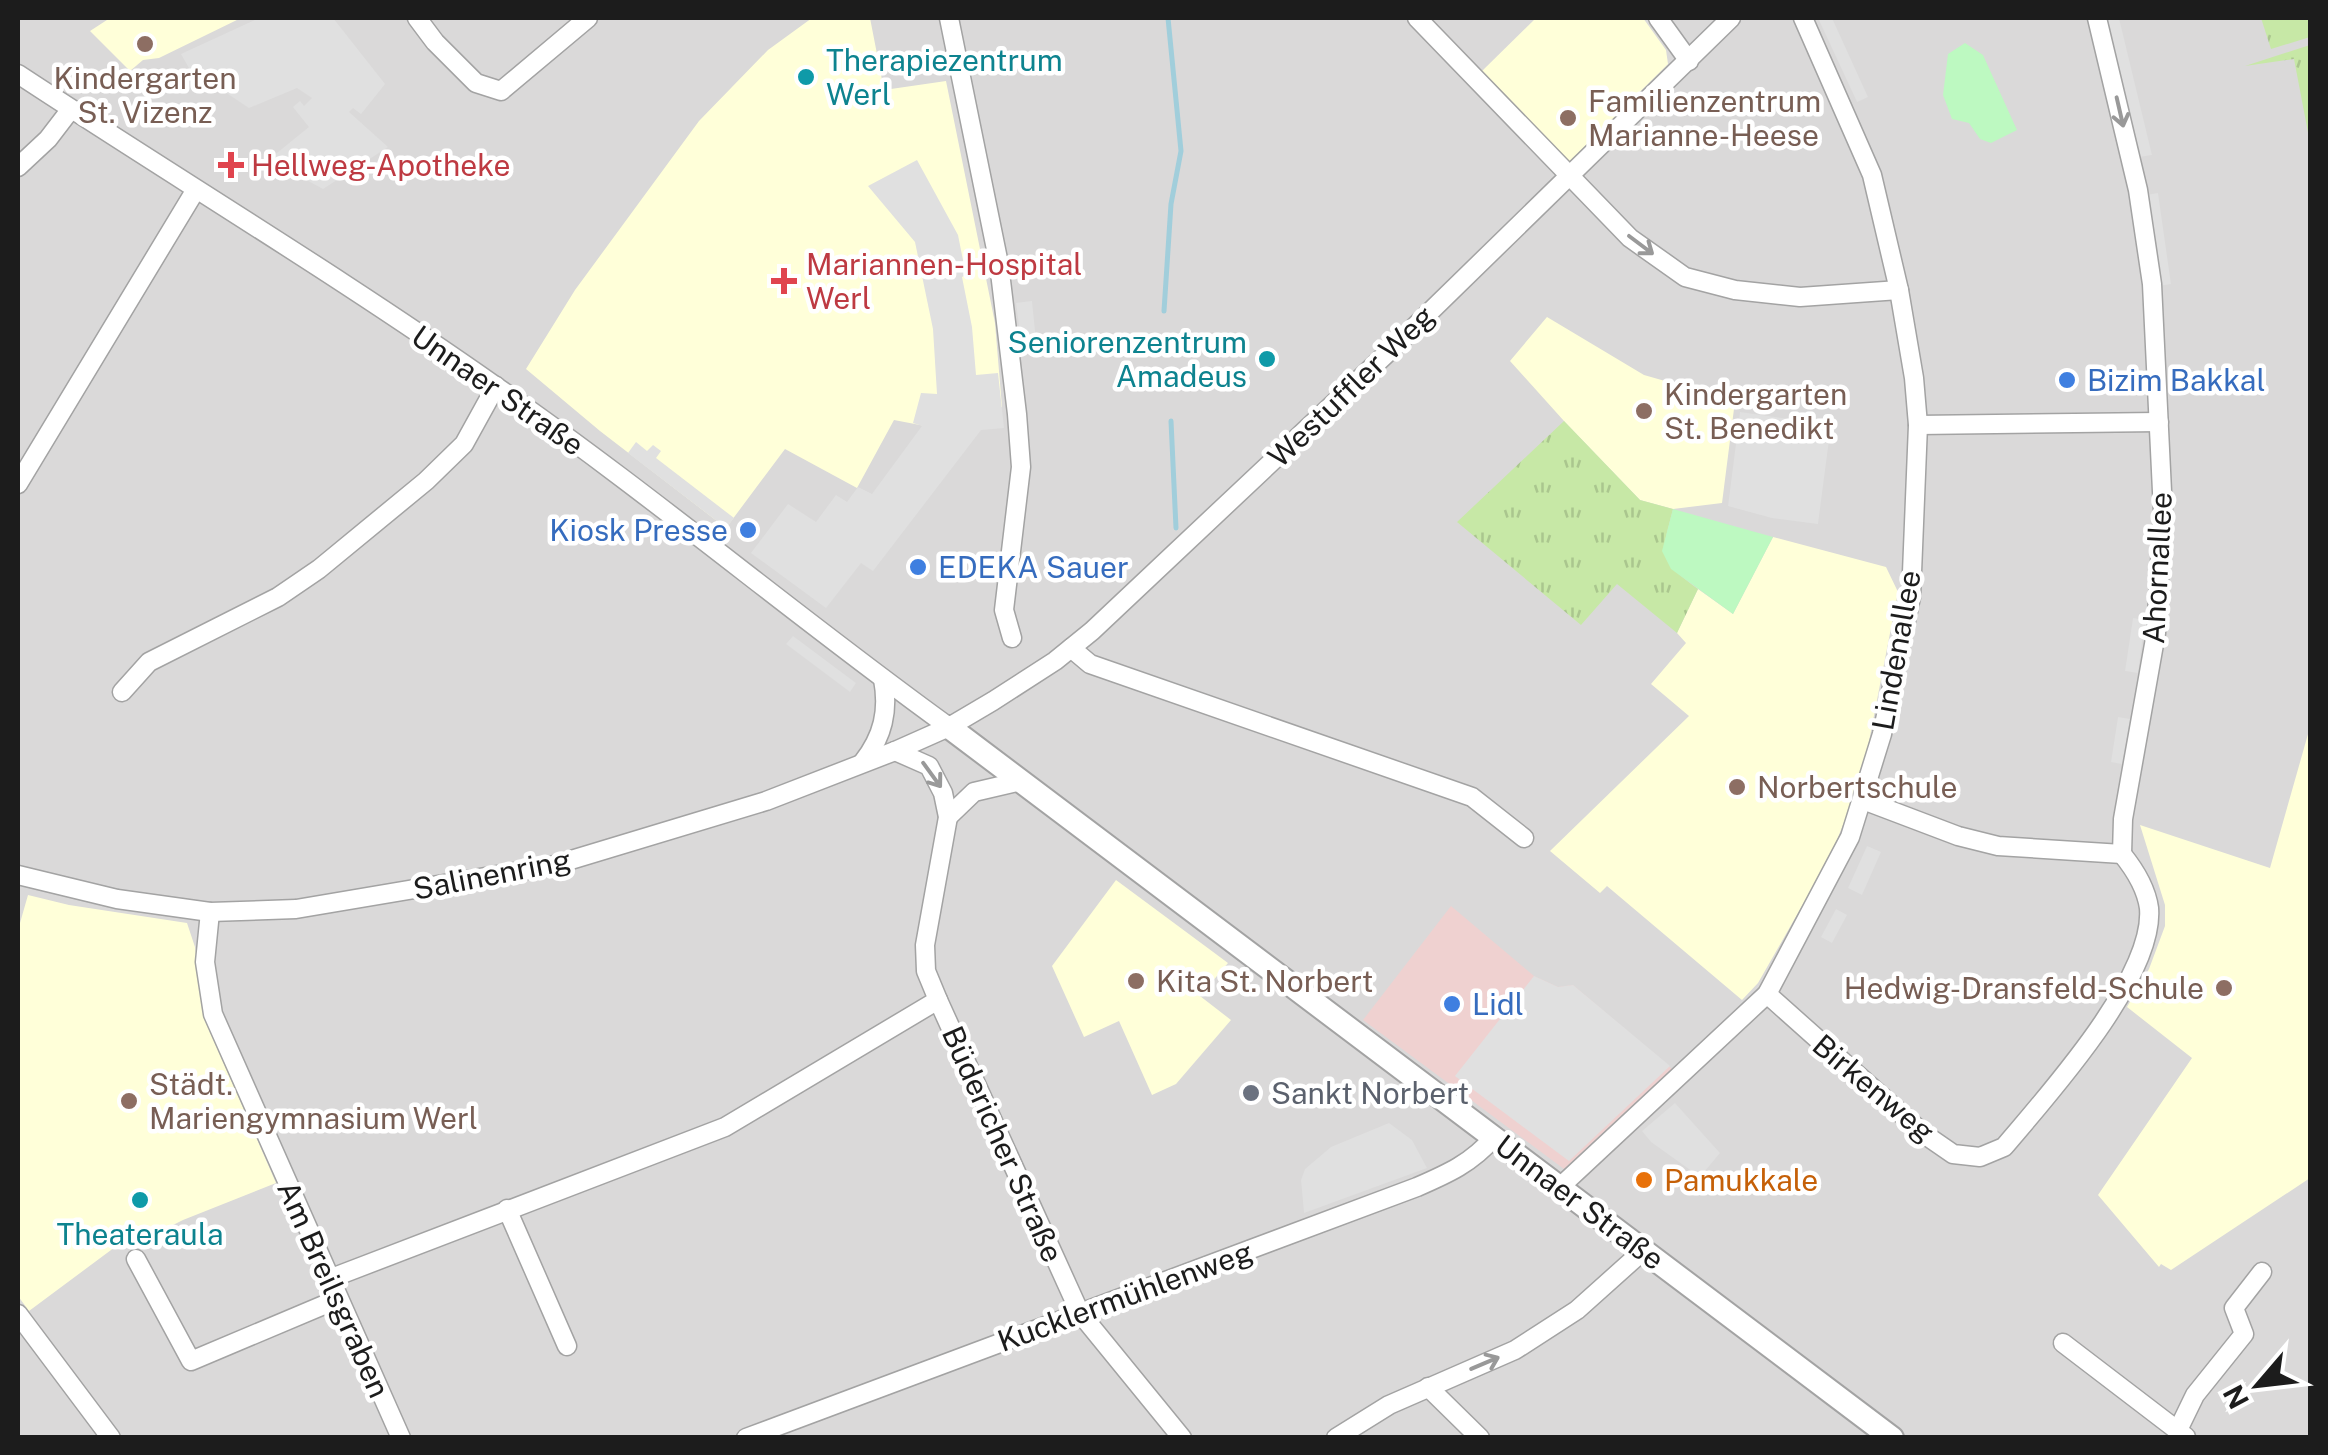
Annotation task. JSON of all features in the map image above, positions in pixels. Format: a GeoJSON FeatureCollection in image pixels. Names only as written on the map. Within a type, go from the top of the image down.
{"type":"FeatureCollection","features":[{"type":"Feature","properties":{"kind":"street"},"geometry":{"type":"LineString","coordinates":[[417,18],[476,83],[501,91],[588,18]]}},
{"type":"Feature","properties":{"kind":"street"},"geometry":{"type":"LineString","coordinates":[[949,18],[999,264],[1017,414],[1021,467],[1004,610],[1012,638]]}},
{"type":"Feature","properties":{"kind":"street"},"geometry":{"type":"LineString","coordinates":[[1417,18],[1630,238],[1685,278],[1735,290],[1800,297],[1899,290]]}},
{"type":"Feature","properties":{"kind":"street"},"geometry":{"type":"LineString","coordinates":[[1658,18],[1689,61]]}},
{"type":"Feature","properties":{"kind":"street","name":"Westuffler Weg"},"geometry":{"type":"LineString","coordinates":[[949,726],[1071,648],[1570,177],[1731,18]]}},
{"type":"Feature","properties":{"kind":"street","name":"Lindenallee"},"geometry":{"type":"LineString","coordinates":[[1560,1187],[1767,994],[1836,867],[1862,800],[1882,734],[1911,597],[1918,425],[1899,290],[1872,175],[1803,18]]}},
{"type":"Feature","properties":{"kind":"street","name":"Ahornallee"},"geometry":{"type":"LineString","coordinates":[[2096,18],[2138,190],[2152,284],[2163,512],[2156,633],[2123,819],[2122,854]]}},
{"type":"Feature","properties":{"kind":"street","name":"Unnaer Straße"},"geometry":{"type":"LineString","coordinates":[[18,74],[370,300],[496,386],[1892,1438]]}},
{"type":"Feature","properties":{"kind":"street"},"geometry":{"type":"LineString","coordinates":[[18,167],[48,139],[71,108]]}},
{"type":"Feature","properties":{"kind":"street"},"geometry":{"type":"LineString","coordinates":[[18,484],[195,191]]}},
{"type":"Feature","properties":{"kind":"street"},"geometry":{"type":"LineString","coordinates":[[122,692],[148,662],[278,597],[318,570],[426,481],[464,444],[496,386]]}},
{"type":"Feature","properties":{"kind":"street"},"geometry":{"type":"LineString","coordinates":[[1918,425],[2159,422]]}},
{"type":"Feature","properties":{"kind":"street"},"geometry":{"type":"LineString","coordinates":[[1071,648],[1090,664],[1472,796],[1524,838]]}},
{"type":"Feature","properties":{"kind":"street"},"geometry":{"type":"LineString","coordinates":[[861,764],[881,734],[886,712],[883,679]]}},
{"type":"Feature","properties":{"kind":"street","name":"Salinenring"},"geometry":{"type":"LineString","coordinates":[[18,876],[117,898],[210,912],[296,908],[550,866],[766,801],[949,726]]}},
{"type":"Feature","properties":{"kind":"street","name":"Büdericher Straße"},"geometry":{"type":"LineString","coordinates":[[895,751],[929,766],[943,792],[948,817],[925,946],[926,971],[938,1000],[1080,1313],[1182,1438]]}},
{"type":"Feature","properties":{"kind":"street"},"geometry":{"type":"LineString","coordinates":[[948,817],[974,792],[1021,780]]}},
{"type":"Feature","properties":{"kind":"street"},"geometry":{"type":"LineString","coordinates":[[1862,800],[1958,836],[1998,846],[2122,854]]}},
{"type":"Feature","properties":{"kind":"street","name":"Birkenweg"},"geometry":{"type":"LineString","coordinates":[[1767,994],[1924,1134],[1953,1154],[1980,1157],[2004,1148],[2090,1043],[2124,990],[2148,932],[2142,883],[2122,854]]}},
{"type":"Feature","properties":{"kind":"street","name":"Am Breilsgraben"},"geometry":{"type":"LineString","coordinates":[[210,912],[204,962],[213,1014],[400,1438]]}},
{"type":"Feature","properties":{"kind":"street"},"geometry":{"type":"LineString","coordinates":[[329,1279],[724,1126],[938,1000]]}},
{"type":"Feature","properties":{"kind":"street","name":"Kucklermühlenweg"},"geometry":{"type":"LineString","coordinates":[[746,1438],[1417,1187],[1459,1168],[1480,1154],[1494,1137]]}},
{"type":"Feature","properties":{"kind":"street"},"geometry":{"type":"LineString","coordinates":[[507,1209],[567,1346]]}},
{"type":"Feature","properties":{"kind":"street"},"geometry":{"type":"LineString","coordinates":[[1336,1438],[1389,1405],[1515,1350],[1576,1310],[1644,1250]]}},
{"type":"Feature","properties":{"kind":"street"},"geometry":{"type":"LineString","coordinates":[[136,1259],[191,1360],[338,1299]]}},
{"type":"Feature","properties":{"kind":"street"},"geometry":{"type":"LineString","coordinates":[[2064,1343],[2182,1434],[2195,1395],[2244,1334],[2234,1308],[2262,1272]]}},
{"type":"Feature","properties":{"kind":"street"},"geometry":{"type":"LineString","coordinates":[[18,1314],[111,1438]]}},
{"type":"Feature","properties":{"kind":"street"},"geometry":{"type":"LineString","coordinates":[[1428,1387],[1480,1438]]}},
{"type":"Feature","properties":{"kind":"shaded area"},"geometry":{"type":"Polygon","coordinates":[[[18,18],[2310,18],[2310,1437],[18,1437],[18,18]]]}},
{"type":"Feature","properties":{"kind":"shaded area","name":"Kindergarten St. Vizenz"},"geometry":{"type":"Polygon","coordinates":[[[110,18],[241,18],[159,58],[143,60],[130,71],[90,31],[110,18]]]}},
{"type":"Feature","properties":{"kind":"shaded area"},"geometry":{"type":"Polygon","coordinates":[[[259,18],[333,18],[385,84],[361,114],[353,108],[349,112],[388,147],[323,189],[299,176],[293,177],[272,157],[309,127],[293,107],[300,101],[304,106],[312,98],[297,88],[249,108],[189,68],[181,54],[259,18]]]}},
{"type":"Feature","properties":{"kind":"shaded area","name":"Mariannen-Hospital Werl"},"geometry":{"type":"Polygon","coordinates":[[[812,18],[870,18],[884,90],[946,81],[995,323],[1002,407],[946,430],[894,420],[857,488],[785,449],[726,528],[526,369],[575,290],[699,121],[768,50],[812,18]]]}},
{"type":"Feature","properties":{"kind":"shaded area","name":"Familienzentrum Marianne-Heese"},"geometry":{"type":"Polygon","coordinates":[[[1536,18],[1643,18],[1666,50],[1668,64],[1567,164],[1481,72],[1536,18]]]}},
{"type":"Feature","properties":{"kind":"shaded area"},"geometry":{"type":"Polygon","coordinates":[[[1818,18],[1832,18],[1868,97],[1857,102],[1818,18]]]}},
{"type":"Feature","properties":{"kind":"shaded area"},"geometry":{"type":"Polygon","coordinates":[[[2106,18],[2119,18],[2152,155],[2139,157],[2106,18]]]}},
{"type":"Feature","properties":{"kind":"shaded area"},"geometry":{"type":"Polygon","coordinates":[[[917,160],[958,235],[976,375],[998,373],[1004,428],[981,430],[873,571],[861,563],[826,608],[751,553],[788,504],[816,522],[836,495],[847,502],[858,487],[872,494],[922,426],[913,423],[921,393],[937,394],[933,329],[915,242],[868,186],[917,160]]]}},
{"type":"Feature","properties":{"kind":"shaded area"},"geometry":{"type":"Polygon","coordinates":[[[2158,193],[2171,284],[2159,286],[2146,195],[2158,193]]]}},
{"type":"Feature","properties":{"kind":"shaded area"},"geometry":{"type":"Polygon","coordinates":[[[1032,301],[1036,340],[1021,341],[1016,303],[1032,301]]]}},
{"type":"Feature","properties":{"kind":"shaded area","name":"Kindergarten St. Benedikt"},"geometry":{"type":"Polygon","coordinates":[[[1547,317],[1644,375],[1735,401],[1722,503],[1673,509],[1640,500],[1564,421],[1510,361],[1547,317]]]}},
{"type":"Feature","properties":{"kind":"shaded area"},"geometry":{"type":"Polygon","coordinates":[[[1740,412],[1831,425],[1818,524],[1772,518],[1728,506],[1740,412]]]}},
{"type":"Feature","properties":{"kind":"shaded area"},"geometry":{"type":"Polygon","coordinates":[[[636,442],[647,451],[653,445],[661,451],[656,458],[734,518],[726,528],[628,453],[636,442]]]}},
{"type":"Feature","properties":{"kind":"shaded area","name":"Norbertschule"},"geometry":{"type":"Polygon","coordinates":[[[1773,537],[1886,567],[1898,592],[1864,767],[1850,807],[1831,855],[1758,983],[1742,1000],[1607,886],[1600,893],[1550,851],[1689,716],[1651,684],[1686,643],[1677,633],[1698,589],[1733,614],[1773,537]]]}},
{"type":"Feature","properties":{"kind":"shaded area"},"geometry":{"type":"Polygon","coordinates":[[[2133,618],[2145,620],[2138,673],[2125,671],[2133,618]]]}},
{"type":"Feature","properties":{"kind":"shaded area"},"geometry":{"type":"Polygon","coordinates":[[[793,636],[856,683],[850,692],[786,644],[793,636]]]}},
{"type":"Feature","properties":{"kind":"shaded area"},"geometry":{"type":"Polygon","coordinates":[[[2118,717],[2130,719],[2122,764],[2111,762],[2118,717]]]}},
{"type":"Feature","properties":{"kind":"shaded area","name":"Hedwig-Dransfeld-Schule"},"geometry":{"type":"Polygon","coordinates":[[[2310,727],[2310,1178],[2171,1270],[2161,1264],[2159,1267],[2098,1195],[2192,1058],[2127,1007],[2149,969],[2165,926],[2165,905],[2140,825],[2270,868],[2310,727]]]}},
{"type":"Feature","properties":{"kind":"shaded area"},"geometry":{"type":"Polygon","coordinates":[[[1867,846],[1881,852],[1862,895],[1848,888],[1867,846]]]}},
{"type":"Feature","properties":{"kind":"shaded area","name":"Kita St. Norbert"},"geometry":{"type":"Polygon","coordinates":[[[1116,880],[1228,963],[1200,996],[1231,1020],[1176,1084],[1152,1095],[1119,1021],[1084,1037],[1052,966],[1116,880]]]}},
{"type":"Feature","properties":{"kind":"shaded area","name":"Städt. Mariengymnasium Werl"},"geometry":{"type":"Polygon","coordinates":[[[28,895],[187,923],[195,947],[204,1018],[276,1183],[149,1237],[142,1227],[29,1311],[18,1296],[18,930],[28,895]]]}},
{"type":"Feature","properties":{"kind":"shaded area"},"geometry":{"type":"Polygon","coordinates":[[[1451,906],[1534,976],[1558,987],[1573,985],[1672,1069],[1564,1169],[1363,1020],[1451,906]]]}},
{"type":"Feature","properties":{"kind":"shaded area"},"geometry":{"type":"Polygon","coordinates":[[[1836,909],[1847,915],[1832,943],[1821,937],[1836,909]]]}},
{"type":"Feature","properties":{"kind":"shaded area"},"geometry":{"type":"Polygon","coordinates":[[[1534,976],[1558,987],[1573,985],[1670,1066],[1569,1161],[1455,1076],[1534,976]]]}},
{"type":"Feature","properties":{"kind":"shaded area"},"geometry":{"type":"Polygon","coordinates":[[[1675,1103],[1720,1153],[1700,1177],[1651,1142],[1642,1131],[1675,1103]]]}},
{"type":"Feature","properties":{"kind":"shaded area"},"geometry":{"type":"Polygon","coordinates":[[[1389,1123],[1412,1140],[1427,1168],[1304,1213],[1301,1180],[1305,1169],[1331,1147],[1389,1123]]]}},
{"type":"Feature","properties":{"kind":"green space"},"geometry":{"type":"Polygon","coordinates":[[[2261,18],[2308,18],[2310,37],[2271,49],[2261,18]]]}},
{"type":"Feature","properties":{"kind":"green space"},"geometry":{"type":"Polygon","coordinates":[[[1965,43],[1983,55],[2017,130],[1991,143],[1980,139],[1969,123],[1952,119],[1943,95],[1948,54],[1965,43]]]}},
{"type":"Feature","properties":{"kind":"green space"},"geometry":{"type":"Polygon","coordinates":[[[2310,45],[2310,143],[2294,59],[2245,66],[2310,45]]]}},
{"type":"Feature","properties":{"kind":"green space"},"geometry":{"type":"Polygon","coordinates":[[[1564,421],[1640,500],[1673,509],[1665,555],[1668,563],[1698,589],[1677,633],[1617,584],[1581,625],[1457,522],[1564,421]]]}},
{"type":"Feature","properties":{"kind":"green space"},"geometry":{"type":"Polygon","coordinates":[[[1673,509],[1773,537],[1733,614],[1671,569],[1662,551],[1673,509]]]}},
{"type":"Feature","properties":{"kind":"waterway"},"geometry":{"type":"LineString","coordinates":[[1164,311],[1171,204],[1181,151],[1168,18]]}},
{"type":"Feature","properties":{"kind":"waterway"},"geometry":{"type":"LineString","coordinates":[[1171,421],[1176,528]]}},
{"type":"Feature","properties":{"kind":"place","name":"Kindergarten St. Vizenz"},"geometry":{"type":"Point","coordinates":[145,44]}},
{"type":"Feature","properties":{"kind":"place","name":"Therapiezentrum Werl"},"geometry":{"type":"Point","coordinates":[806,77]}},
{"type":"Feature","properties":{"kind":"place","name":"Familienzentrum Marianne-Heese"},"geometry":{"type":"Point","coordinates":[1568,118]}},
{"type":"Feature","properties":{"kind":"place","name":"Hellweg-Apotheke"},"geometry":{"type":"Point","coordinates":[231,165]}},
{"type":"Feature","properties":{"kind":"place","name":"Mariannen-Hospital Werl"},"geometry":{"type":"Point","coordinates":[784,281]}},
{"type":"Feature","properties":{"kind":"place","name":"Seniorenzentrum Amadeus"},"geometry":{"type":"Point","coordinates":[1267,359]}},
{"type":"Feature","properties":{"kind":"place","name":"Bizim Bakkal"},"geometry":{"type":"Point","coordinates":[2067,380]}},
{"type":"Feature","properties":{"kind":"place","name":"Kindergarten St. Benedikt"},"geometry":{"type":"Point","coordinates":[1644,411]}},
{"type":"Feature","properties":{"kind":"place","name":"Kiosk Presse"},"geometry":{"type":"Point","coordinates":[748,530]}},
{"type":"Feature","properties":{"kind":"place","name":"EDEKA Sauer"},"geometry":{"type":"Point","coordinates":[918,567]}},
{"type":"Feature","properties":{"kind":"place","name":"Norbertschule"},"geometry":{"type":"Point","coordinates":[1737,787]}},
{"type":"Feature","properties":{"kind":"place","name":"Kita St. Norbert"},"geometry":{"type":"Point","coordinates":[1136,981]}},
{"type":"Feature","properties":{"kind":"place","name":"Hedwig-Dransfeld-Schule"},"geometry":{"type":"Point","coordinates":[2224,988]}},
{"type":"Feature","properties":{"kind":"place","name":"Lidl"},"geometry":{"type":"Point","coordinates":[1452,1004]}},
{"type":"Feature","properties":{"kind":"place","name":"Sankt Norbert"},"geometry":{"type":"Point","coordinates":[1251,1093]}},
{"type":"Feature","properties":{"kind":"place","name":"Städt. Mariengymnasium Werl"},"geometry":{"type":"Point","coordinates":[129,1101]}},
{"type":"Feature","properties":{"kind":"place","name":"Pamukkale"},"geometry":{"type":"Point","coordinates":[1644,1180]}},
{"type":"Feature","properties":{"kind":"place","name":"Theateraula"},"geometry":{"type":"Point","coordinates":[140,1200]}}]}
